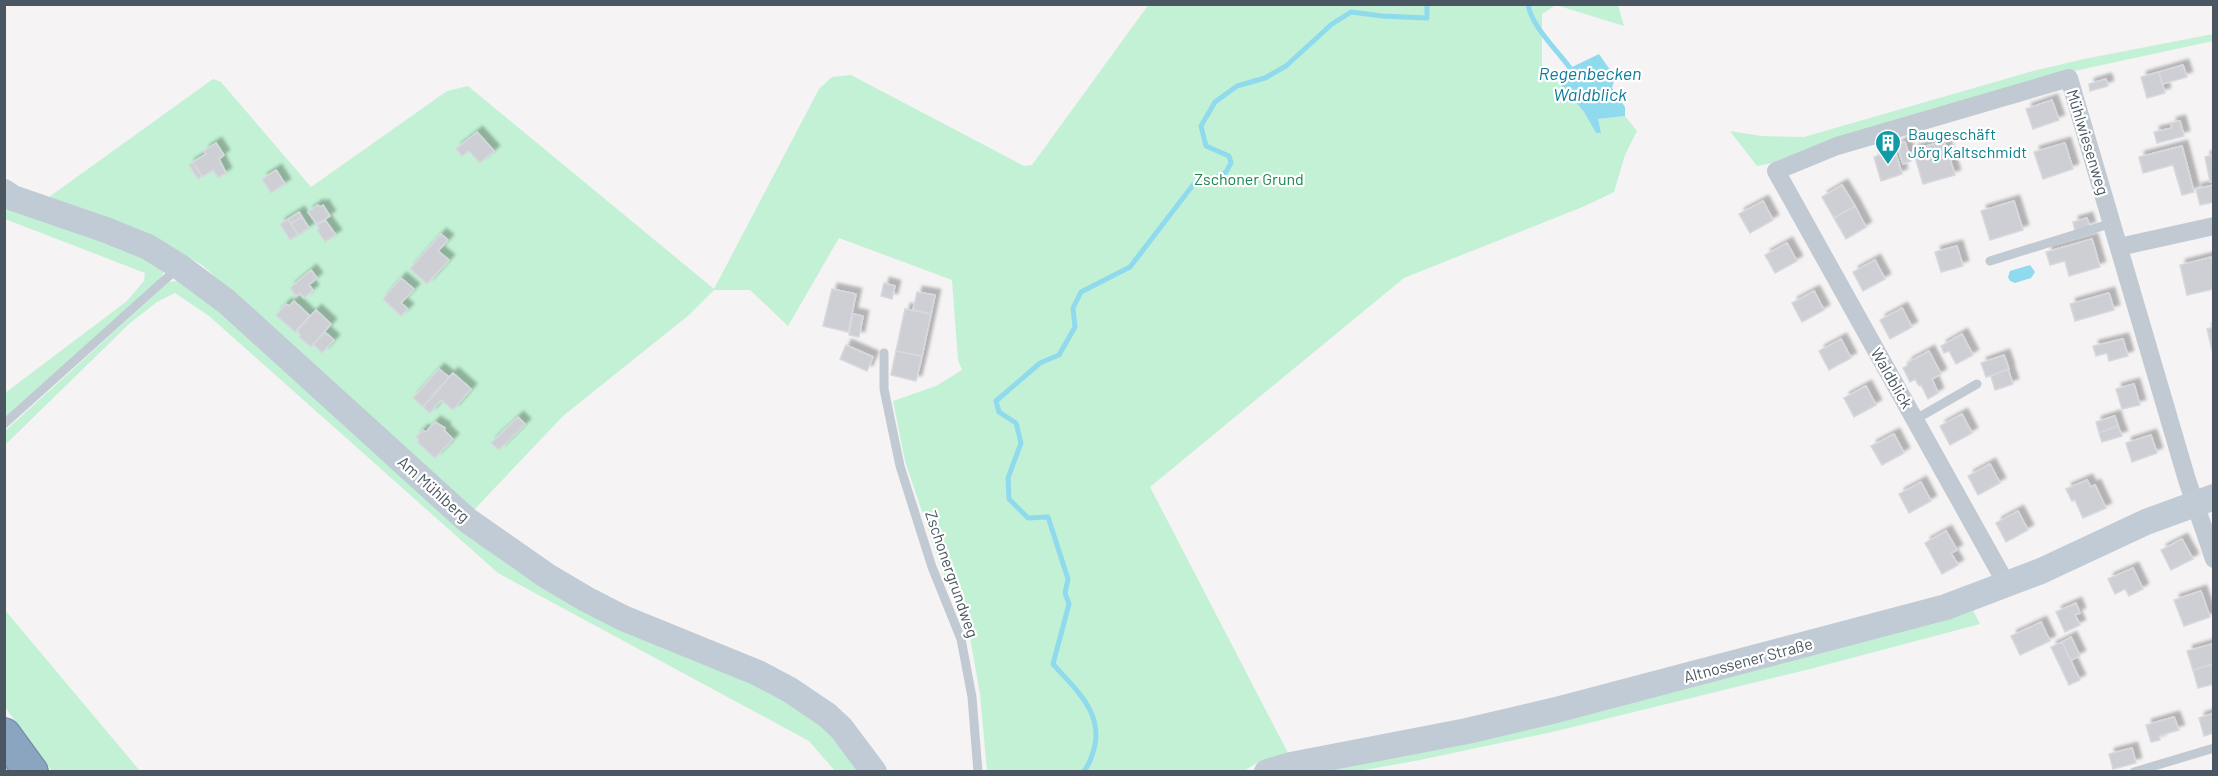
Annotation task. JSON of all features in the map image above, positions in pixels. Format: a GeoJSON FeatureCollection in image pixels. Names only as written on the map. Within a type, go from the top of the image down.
{"type":"FeatureCollection","features":[{"type":"Feature","properties":{"kind":"highway"},"geometry":{"type":"LineString","coordinates":[[4,735],[31,771]]}},
{"type":"Feature","properties":{"kind":"street","name":"Mühlwiesenweg"},"geometry":{"type":"LineString","coordinates":[[1776,171],[1837,146],[2069,78],[2119,247],[2204,500],[2214,559]]}},
{"type":"Feature","properties":{"kind":"street","name":"Waldblick"},"geometry":{"type":"LineString","coordinates":[[1776,171],[2007,585]]}},
{"type":"Feature","properties":{"kind":"street","name":"Am Mühlberg"},"geometry":{"type":"LineString","coordinates":[[4,192],[13,198],[148,247],[180,267],[228,302],[467,520],[548,576],[586,599],[623,618],[758,673],[790,690],[827,715],[841,728],[874,771]]}},
{"type":"Feature","properties":{"kind":"street"},"geometry":{"type":"LineString","coordinates":[[2119,247],[2214,226]]}},
{"type":"Feature","properties":{"kind":"street","name":"Altnossener Straße"},"geometry":{"type":"LineString","coordinates":[[1267,771],[1467,731],[1556,710],[1946,607],[2041,571],[2146,522],[2204,500]]}},
{"type":"Feature","properties":{"kind":"lane"},"geometry":{"type":"LineString","coordinates":[[1990,261],[2112,223]]}},
{"type":"Feature","properties":{"kind":"lane"},"geometry":{"type":"LineString","coordinates":[[4,424],[180,267]]}},
{"type":"Feature","properties":{"kind":"lane","name":"Zschonergrundweg"},"geometry":{"type":"LineString","coordinates":[[884,353],[884,389],[900,466],[932,567],[961,639],[972,697],[978,771]]}},
{"type":"Feature","properties":{"kind":"lane"},"geometry":{"type":"LineString","coordinates":[[1916,419],[1977,384]]}},
{"type":"Feature","properties":{"kind":"lane"},"geometry":{"type":"LineString","coordinates":[[2134,771],[2214,748]]}},
{"type":"Feature","properties":{"kind":"green space","name":"Zschoner Grund"},"geometry":{"type":"Polygon","coordinates":[[[1149,4],[1618,5],[1624,26],[1556,5],[1542,14],[1542,64],[1584,112],[1596,133],[1598,119],[1625,116],[1637,131],[1625,155],[1614,192],[1585,206],[1404,278],[1150,487],[1288,753],[1262,760],[1242,772],[987,771],[980,694],[970,637],[940,565],[905,461],[893,401],[936,386],[962,370],[958,360],[952,280],[839,238],[788,326],[750,290],[714,290],[689,315],[563,416],[471,513],[202,265],[141,232],[49,197],[213,79],[221,82],[311,187],[447,91],[468,86],[714,289],[819,89],[832,77],[851,75],[1024,166],[1032,165],[1149,4]]]}},
{"type":"Feature","properties":{"kind":"green space"},"geometry":{"type":"Polygon","coordinates":[[[2213,34],[2213,41],[2074,71],[1793,159],[1757,166],[1730,131],[1761,136],[1804,137],[2033,71],[2213,34]]]}},
{"type":"Feature","properties":{"kind":"green space"},"geometry":{"type":"Polygon","coordinates":[[[4,201],[164,266],[163,274],[158,282],[5,418],[5,393],[127,301],[144,281],[145,273],[5,219],[4,201]]]}},
{"type":"Feature","properties":{"kind":"green space"},"geometry":{"type":"Polygon","coordinates":[[[185,280],[464,529],[804,708],[866,771],[835,771],[809,741],[498,573],[209,316],[175,293],[157,302],[130,323],[5,445],[5,431],[169,282],[185,280]]]}},
{"type":"Feature","properties":{"kind":"green space"},"geometry":{"type":"Polygon","coordinates":[[[1971,606],[1980,624],[1810,669],[1552,732],[1420,760],[1359,771],[1296,772],[1971,606]]]}},
{"type":"Feature","properties":{"kind":"green space"},"geometry":{"type":"Polygon","coordinates":[[[4,609],[140,771],[52,771],[5,707],[4,609]]]}},
{"type":"Feature","properties":{"kind":"water","name":"Regenbecken Waldblick"},"geometry":{"type":"Polygon","coordinates":[[[1599,54],[1615,77],[1612,88],[1625,107],[1625,116],[1598,119],[1601,133],[1596,133],[1584,112],[1559,83],[1570,68],[1599,54]]]}},
{"type":"Feature","properties":{"kind":"water"},"geometry":{"type":"Polygon","coordinates":[[[2030,265],[2035,272],[2031,278],[2015,283],[2010,281],[2008,277],[2010,271],[2030,265]]]}},
{"type":"Feature","properties":{"kind":"building"},"geometry":{"type":"Polygon","coordinates":[[[2183,65],[2187,77],[2162,84],[2159,72],[2183,65]]]}},
{"type":"Feature","properties":{"kind":"building"},"geometry":{"type":"Polygon","coordinates":[[[2159,72],[2165,93],[2147,98],[2141,77],[2159,72]]]}},
{"type":"Feature","properties":{"kind":"building"},"geometry":{"type":"Polygon","coordinates":[[[2106,79],[2108,86],[2090,91],[2089,84],[2106,79]]]}},
{"type":"Feature","properties":{"kind":"building"},"geometry":{"type":"Polygon","coordinates":[[[2052,100],[2059,120],[2033,129],[2026,109],[2052,100]]]}},
{"type":"Feature","properties":{"kind":"building"},"geometry":{"type":"Polygon","coordinates":[[[2180,121],[2184,136],[2157,143],[2154,132],[2172,128],[2171,123],[2180,121]]]}},
{"type":"Feature","properties":{"kind":"building"},"geometry":{"type":"Polygon","coordinates":[[[477,132],[494,151],[480,163],[469,151],[462,156],[456,149],[477,132]]]}},
{"type":"Feature","properties":{"kind":"building"},"geometry":{"type":"Polygon","coordinates":[[[1944,141],[1955,175],[1923,184],[1913,150],[1944,141]]]}},
{"type":"Feature","properties":{"kind":"building"},"geometry":{"type":"Polygon","coordinates":[[[1905,142],[1911,161],[1903,164],[1897,145],[1905,142]]]}},
{"type":"Feature","properties":{"kind":"building"},"geometry":{"type":"Polygon","coordinates":[[[216,143],[224,155],[219,159],[226,173],[218,178],[213,170],[202,177],[193,162],[206,154],[204,151],[216,143]]]}},
{"type":"Feature","properties":{"kind":"building"},"geometry":{"type":"Polygon","coordinates":[[[2065,143],[2073,169],[2043,179],[2034,152],[2065,143]]]}},
{"type":"Feature","properties":{"kind":"building"},"geometry":{"type":"Polygon","coordinates":[[[2182,146],[2194,192],[2182,195],[2173,165],[2143,173],[2139,157],[2182,146]]]}},
{"type":"Feature","properties":{"kind":"building","name":"Baugeschäft Jörg Kaltschmidt"},"geometry":{"type":"Polygon","coordinates":[[[1895,150],[1902,174],[1881,181],[1874,157],[1895,150]]]}},
{"type":"Feature","properties":{"kind":"building"},"geometry":{"type":"Polygon","coordinates":[[[2214,155],[2214,181],[2210,182],[2205,157],[2214,155]]]}},
{"type":"Feature","properties":{"kind":"building"},"geometry":{"type":"Polygon","coordinates":[[[193,162],[202,176],[198,179],[189,165],[193,162]]]}},
{"type":"Feature","properties":{"kind":"building"},"geometry":{"type":"Polygon","coordinates":[[[276,170],[285,184],[271,193],[262,179],[276,170]]]}},
{"type":"Feature","properties":{"kind":"building"},"geometry":{"type":"Polygon","coordinates":[[[1842,185],[1855,206],[1834,218],[1822,197],[1842,185]]]}},
{"type":"Feature","properties":{"kind":"building"},"geometry":{"type":"Polygon","coordinates":[[[2214,185],[2214,202],[2200,205],[2196,189],[2214,185]]]}},
{"type":"Feature","properties":{"kind":"building"},"geometry":{"type":"Polygon","coordinates":[[[1763,201],[1773,220],[1750,233],[1739,214],[1763,201]]]}},
{"type":"Feature","properties":{"kind":"building"},"geometry":{"type":"Polygon","coordinates":[[[2014,201],[2023,230],[1990,240],[1981,211],[2014,201]]]}},
{"type":"Feature","properties":{"kind":"building"},"geometry":{"type":"Polygon","coordinates":[[[318,205],[320,207],[323,205],[330,216],[317,224],[308,212],[318,205]]]}},
{"type":"Feature","properties":{"kind":"building"},"geometry":{"type":"Polygon","coordinates":[[[1855,206],[1866,227],[1846,239],[1834,218],[1855,206]]]}},
{"type":"Feature","properties":{"kind":"building"},"geometry":{"type":"Polygon","coordinates":[[[299,212],[302,217],[291,224],[288,219],[299,212]]]}},
{"type":"Feature","properties":{"kind":"building"},"geometry":{"type":"Polygon","coordinates":[[[302,217],[309,228],[298,235],[291,224],[302,217]]]}},
{"type":"Feature","properties":{"kind":"building"},"geometry":{"type":"Polygon","coordinates":[[[2087,218],[2090,227],[2075,231],[2073,222],[2087,218]]]}},
{"type":"Feature","properties":{"kind":"building"},"geometry":{"type":"Polygon","coordinates":[[[288,219],[298,235],[290,240],[280,224],[288,219]]]}},
{"type":"Feature","properties":{"kind":"building"},"geometry":{"type":"Polygon","coordinates":[[[325,220],[336,235],[325,242],[317,230],[319,229],[317,225],[325,220]]]}},
{"type":"Feature","properties":{"kind":"building"},"geometry":{"type":"Polygon","coordinates":[[[441,234],[448,240],[438,251],[449,260],[427,284],[410,269],[441,234]]]}},
{"type":"Feature","properties":{"kind":"building"},"geometry":{"type":"Polygon","coordinates":[[[2092,239],[2100,267],[2069,276],[2065,261],[2050,265],[2046,252],[2092,239]]]}},
{"type":"Feature","properties":{"kind":"building"},"geometry":{"type":"Polygon","coordinates":[[[1787,243],[1797,261],[1775,273],[1765,255],[1787,243]]]}},
{"type":"Feature","properties":{"kind":"building"},"geometry":{"type":"Polygon","coordinates":[[[1957,246],[1963,266],[1941,272],[1935,252],[1957,246]]]}},
{"type":"Feature","properties":{"kind":"building"},"geometry":{"type":"Polygon","coordinates":[[[2212,257],[2214,289],[2187,295],[2180,265],[2212,257]]]}},
{"type":"Feature","properties":{"kind":"building"},"geometry":{"type":"Polygon","coordinates":[[[1875,260],[1885,279],[1863,291],[1853,272],[1875,260]]]}},
{"type":"Feature","properties":{"kind":"building"},"geometry":{"type":"Polygon","coordinates":[[[311,270],[317,278],[309,285],[313,290],[304,298],[300,293],[296,296],[290,288],[311,270]]]}},
{"type":"Feature","properties":{"kind":"building"},"geometry":{"type":"Polygon","coordinates":[[[401,278],[414,289],[401,303],[408,309],[401,316],[383,299],[401,278]]]}},
{"type":"Feature","properties":{"kind":"building"},"geometry":{"type":"Polygon","coordinates":[[[884,283],[895,286],[892,299],[881,296],[884,283]]]}},
{"type":"Feature","properties":{"kind":"building"},"geometry":{"type":"Polygon","coordinates":[[[832,289],[856,294],[848,332],[823,326],[832,289]]]}},
{"type":"Feature","properties":{"kind":"building"},"geometry":{"type":"Polygon","coordinates":[[[1814,291],[1824,310],[1802,322],[1792,303],[1814,291]]]}},
{"type":"Feature","properties":{"kind":"building"},"geometry":{"type":"Polygon","coordinates":[[[917,292],[935,295],[931,314],[913,310],[917,292]]]}},
{"type":"Feature","properties":{"kind":"building"},"geometry":{"type":"Polygon","coordinates":[[[2109,293],[2114,310],[2075,321],[2070,304],[2109,293]]]}},
{"type":"Feature","properties":{"kind":"building"},"geometry":{"type":"Polygon","coordinates":[[[294,301],[310,316],[295,332],[276,315],[286,304],[289,306],[294,301]]]}},
{"type":"Feature","properties":{"kind":"building"},"geometry":{"type":"Polygon","coordinates":[[[1902,308],[1912,327],[1890,339],[1880,320],[1902,308]]]}},
{"type":"Feature","properties":{"kind":"building"},"geometry":{"type":"Polygon","coordinates":[[[905,309],[931,314],[922,356],[896,351],[905,309]]]}},
{"type":"Feature","properties":{"kind":"building"},"geometry":{"type":"Polygon","coordinates":[[[316,310],[331,324],[311,347],[299,337],[301,335],[297,331],[316,310]]]}},
{"type":"Feature","properties":{"kind":"building"},"geometry":{"type":"Polygon","coordinates":[[[853,314],[863,316],[859,337],[849,335],[853,314]]]}},
{"type":"Feature","properties":{"kind":"building"},"geometry":{"type":"Polygon","coordinates":[[[2214,327],[2214,350],[2212,350],[2207,329],[2214,327]]]}},
{"type":"Feature","properties":{"kind":"building"},"geometry":{"type":"Polygon","coordinates":[[[325,332],[334,340],[322,353],[313,344],[325,332]]]}},
{"type":"Feature","properties":{"kind":"building"},"geometry":{"type":"Polygon","coordinates":[[[1962,334],[1973,355],[1956,364],[1949,351],[1944,353],[1941,346],[1962,334]]]}},
{"type":"Feature","properties":{"kind":"building"},"geometry":{"type":"Polygon","coordinates":[[[1841,339],[1851,358],[1829,370],[1819,351],[1841,339]]]}},
{"type":"Feature","properties":{"kind":"building"},"geometry":{"type":"Polygon","coordinates":[[[2123,339],[2128,356],[2109,361],[2107,353],[2096,356],[2093,346],[2123,339]]]}},
{"type":"Feature","properties":{"kind":"building"},"geometry":{"type":"Polygon","coordinates":[[[846,345],[873,357],[867,371],[840,359],[846,345]]]}},
{"type":"Feature","properties":{"kind":"building"},"geometry":{"type":"Polygon","coordinates":[[[896,351],[922,356],[916,381],[891,375],[896,351]]]}},
{"type":"Feature","properties":{"kind":"building"},"geometry":{"type":"Polygon","coordinates":[[[1929,351],[1941,374],[1932,379],[1938,393],[1928,399],[1915,379],[1910,382],[1903,368],[1908,365],[1907,363],[1929,351]]]}},
{"type":"Feature","properties":{"kind":"building"},"geometry":{"type":"Polygon","coordinates":[[[2004,355],[2009,369],[1986,377],[1981,363],[2004,355]]]}},
{"type":"Feature","properties":{"kind":"building"},"geometry":{"type":"Polygon","coordinates":[[[439,369],[449,377],[423,407],[413,398],[439,369]]]}},
{"type":"Feature","properties":{"kind":"building"},"geometry":{"type":"Polygon","coordinates":[[[2008,369],[2013,384],[1995,390],[1991,376],[2008,369]]]}},
{"type":"Feature","properties":{"kind":"building"},"geometry":{"type":"Polygon","coordinates":[[[453,373],[471,389],[453,410],[441,400],[430,413],[423,407],[453,373]]]}},
{"type":"Feature","properties":{"kind":"building"},"geometry":{"type":"Polygon","coordinates":[[[2134,384],[2140,405],[2122,409],[2116,389],[2134,384]]]}},
{"type":"Feature","properties":{"kind":"building"},"geometry":{"type":"Polygon","coordinates":[[[1866,386],[1876,405],[1854,417],[1844,398],[1866,386]]]}},
{"type":"Feature","properties":{"kind":"building"},"geometry":{"type":"Polygon","coordinates":[[[1962,414],[1972,433],[1950,445],[1940,426],[1962,414]]]}},
{"type":"Feature","properties":{"kind":"building"},"geometry":{"type":"Polygon","coordinates":[[[2115,416],[2118,426],[2099,433],[2096,422],[2115,416]]]}},
{"type":"Feature","properties":{"kind":"building"},"geometry":{"type":"Polygon","coordinates":[[[518,417],[525,424],[499,450],[491,443],[518,417]]]}},
{"type":"Feature","properties":{"kind":"building"},"geometry":{"type":"Polygon","coordinates":[[[435,422],[445,428],[444,430],[453,439],[435,458],[417,442],[419,440],[416,437],[423,430],[426,432],[435,422]]]}},
{"type":"Feature","properties":{"kind":"building"},"geometry":{"type":"Polygon","coordinates":[[[2118,426],[2122,436],[2102,442],[2099,433],[2118,426]]]}},
{"type":"Feature","properties":{"kind":"building"},"geometry":{"type":"Polygon","coordinates":[[[1894,434],[1904,453],[1882,465],[1871,446],[1894,434]]]}},
{"type":"Feature","properties":{"kind":"building"},"geometry":{"type":"Polygon","coordinates":[[[2151,435],[2157,453],[2132,462],[2126,443],[2151,435]]]}},
{"type":"Feature","properties":{"kind":"building"},"geometry":{"type":"Polygon","coordinates":[[[1990,464],[2000,483],[1978,495],[1968,476],[1990,464]]]}},
{"type":"Feature","properties":{"kind":"building"},"geometry":{"type":"Polygon","coordinates":[[[2087,480],[2091,487],[2095,485],[2106,508],[2083,518],[2075,500],[2072,501],[2066,489],[2087,480]]]}},
{"type":"Feature","properties":{"kind":"building"},"geometry":{"type":"Polygon","coordinates":[[[1921,482],[1931,501],[1909,513],[1899,494],[1921,482]]]}},
{"type":"Feature","properties":{"kind":"building"},"geometry":{"type":"Polygon","coordinates":[[[2018,511],[2028,530],[2006,542],[1996,523],[2018,511]]]}},
{"type":"Feature","properties":{"kind":"building"},"geometry":{"type":"Polygon","coordinates":[[[1946,531],[1957,550],[1951,553],[1958,565],[1942,574],[1925,543],[1946,531]]]}},
{"type":"Feature","properties":{"kind":"building"},"geometry":{"type":"Polygon","coordinates":[[[2182,539],[2193,559],[2171,570],[2161,550],[2182,539]]]}},
{"type":"Feature","properties":{"kind":"building"},"geometry":{"type":"Polygon","coordinates":[[[2133,568],[2143,589],[2129,596],[2125,589],[2115,594],[2108,579],[2133,568]]]}},
{"type":"Feature","properties":{"kind":"building"},"geometry":{"type":"Polygon","coordinates":[[[2201,591],[2210,617],[2184,626],[2174,600],[2201,591]]]}},
{"type":"Feature","properties":{"kind":"building"},"geometry":{"type":"Polygon","coordinates":[[[2076,603],[2080,613],[2075,615],[2080,625],[2065,632],[2056,612],[2076,603]]]}},
{"type":"Feature","properties":{"kind":"building"},"geometry":{"type":"Polygon","coordinates":[[[2041,622],[2050,641],[2020,655],[2011,636],[2041,622]]]}},
{"type":"Feature","properties":{"kind":"building"},"geometry":{"type":"Polygon","coordinates":[[[2071,637],[2080,656],[2071,660],[2062,642],[2071,637]]]}},
{"type":"Feature","properties":{"kind":"building"},"geometry":{"type":"Polygon","coordinates":[[[2062,642],[2080,680],[2069,685],[2051,647],[2062,642]]]}},
{"type":"Feature","properties":{"kind":"building"},"geometry":{"type":"Polygon","coordinates":[[[2212,644],[2214,664],[2193,670],[2187,651],[2212,644]]]}},
{"type":"Feature","properties":{"kind":"building"},"geometry":{"type":"Polygon","coordinates":[[[2214,664],[2214,684],[2198,688],[2193,670],[2214,664]]]}},
{"type":"Feature","properties":{"kind":"building"},"geometry":{"type":"Polygon","coordinates":[[[2214,713],[2214,733],[2204,736],[2199,718],[2214,713]]]}},
{"type":"Feature","properties":{"kind":"building"},"geometry":{"type":"Polygon","coordinates":[[[2174,717],[2179,730],[2159,736],[2160,740],[2151,742],[2146,725],[2174,717]]]}},
{"type":"Feature","properties":{"kind":"building"},"geometry":{"type":"Polygon","coordinates":[[[2132,748],[2136,763],[2113,769],[2109,754],[2132,748]]]}},
{"type":"Feature","properties":{"kind":"waterway"},"geometry":{"type":"LineString","coordinates":[[1083,772],[1090,762],[1096,741],[1093,716],[1080,694],[1053,664],[1069,604],[1065,593],[1068,579],[1048,517],[1028,518],[1009,499],[1008,478],[1021,443],[1016,423],[999,412],[996,401],[1040,363],[1059,355],[1075,327],[1073,308],[1081,292],[1130,267],[1193,185],[1214,179],[1226,172],[1231,163],[1229,156],[1206,146],[1201,126],[1215,102],[1237,86],[1265,78],[1286,66],[1332,24],[1351,12],[1427,18],[1427,4]]}},
{"type":"Feature","properties":{"kind":"waterway"},"geometry":{"type":"LineString","coordinates":[[1528,4],[1539,29],[1570,68]]}},
{"type":"Feature","properties":{"kind":"place","name":"Baugeschäft Jörg Kaltschmidt"},"geometry":{"type":"Point","coordinates":[1888,166]}}]}
